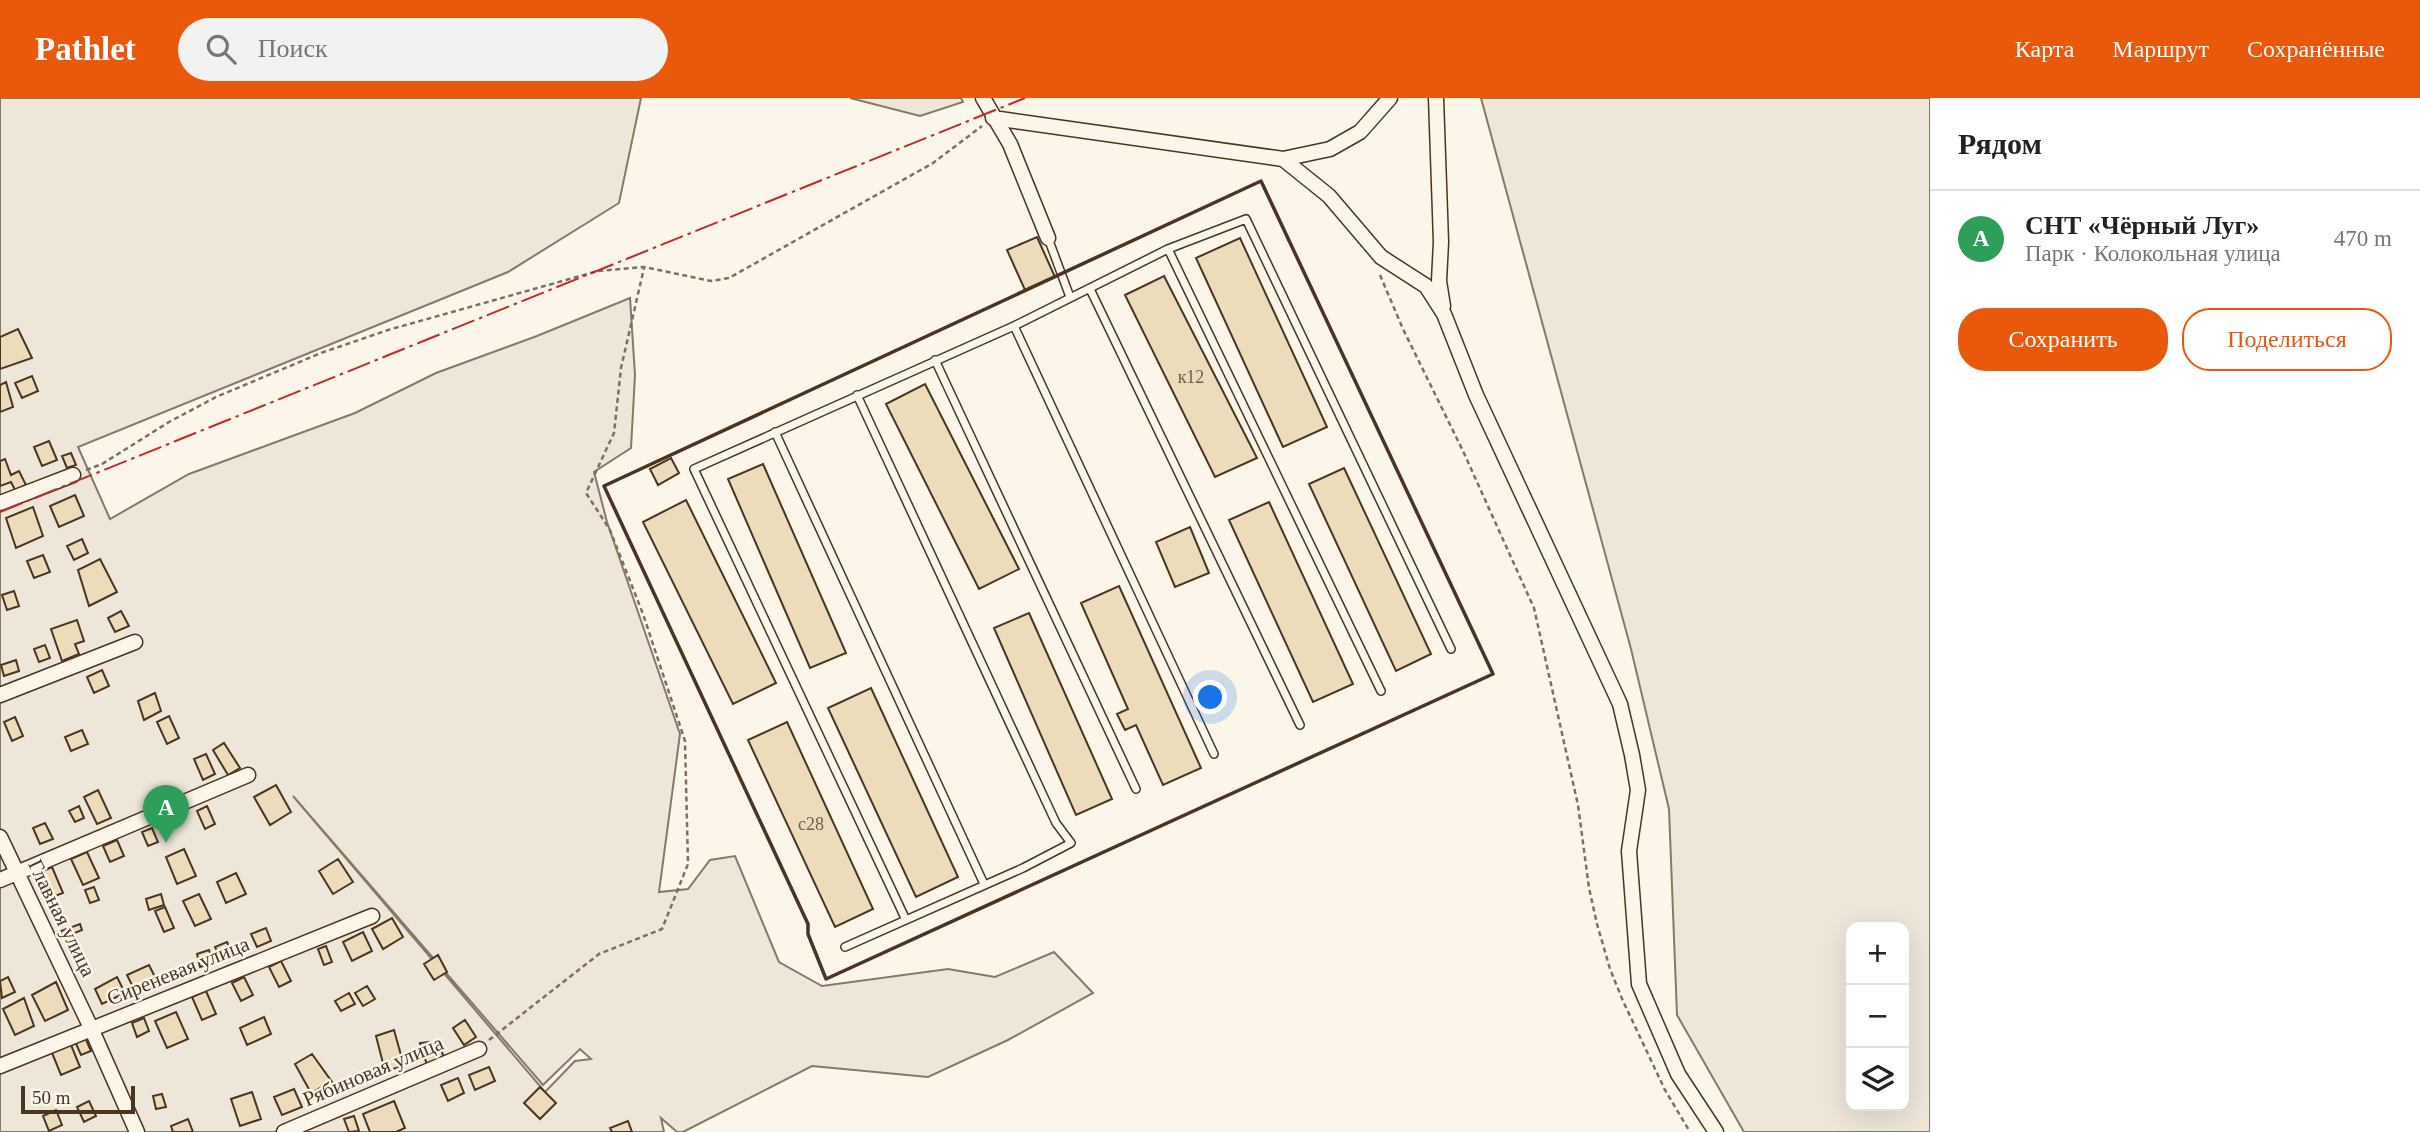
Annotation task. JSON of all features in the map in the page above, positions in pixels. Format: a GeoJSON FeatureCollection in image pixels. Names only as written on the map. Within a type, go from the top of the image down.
{"type":"FeatureCollection","features":[{"type":"Feature","properties":{"kind":"street"},"geometry":{"type":"LineString","coordinates":[[983,98],[1010,144],[1048,239]]}},
{"type":"Feature","properties":{"kind":"street"},"geometry":{"type":"LineString","coordinates":[[993,118],[1283,159],[1330,149],[1360,132],[1390,98]]}},
{"type":"Feature","properties":{"kind":"street"},"geometry":{"type":"LineString","coordinates":[[1436,98],[1441,242],[1439,281],[1444,314]]}},
{"type":"Feature","properties":{"kind":"street"},"geometry":{"type":"LineString","coordinates":[[1283,159],[1329,196],[1381,257],[1426,286],[1444,314],[1476,395],[1620,704],[1637,790],[1629,851],[1639,984],[1678,1074],[1716,1132]]}},
{"type":"Feature","properties":{"kind":"street"},"geometry":{"type":"LineString","coordinates":[[0,503],[73,475]]}},
{"type":"Feature","properties":{"kind":"street"},"geometry":{"type":"LineString","coordinates":[[0,695],[135,642]]}},
{"type":"Feature","properties":{"kind":"street"},"geometry":{"type":"LineString","coordinates":[[0,880],[248,775]]}},
{"type":"Feature","properties":{"kind":"street","name":"Главная улица"},"geometry":{"type":"LineString","coordinates":[[0,837],[92,1028],[137,1132]]}},
{"type":"Feature","properties":{"kind":"street","name":"Сиреневая улица"},"geometry":{"type":"LineString","coordinates":[[0,1066],[372,916]]}},
{"type":"Feature","properties":{"kind":"street","name":"Рябиновая улица"},"geometry":{"type":"LineString","coordinates":[[284,1132],[478,1049]]}},
{"type":"Feature","properties":{"kind":"lane"},"geometry":{"type":"LineString","coordinates":[[906,920],[694,469],[935,359],[1014,326],[1168,249],[1246,219],[1451,649]]}},
{"type":"Feature","properties":{"kind":"lane"},"geometry":{"type":"LineString","coordinates":[[1048,239],[1070,297]]}},
{"type":"Feature","properties":{"kind":"lane"},"geometry":{"type":"LineString","coordinates":[[1168,249],[1381,691]]}},
{"type":"Feature","properties":{"kind":"lane"},"geometry":{"type":"LineString","coordinates":[[1090,289],[1300,725]]}},
{"type":"Feature","properties":{"kind":"lane"},"geometry":{"type":"LineString","coordinates":[[1014,326],[1214,754]]}},
{"type":"Feature","properties":{"kind":"lane"},"geometry":{"type":"LineString","coordinates":[[935,359],[1136,789]]}},
{"type":"Feature","properties":{"kind":"lane"},"geometry":{"type":"LineString","coordinates":[[845,947],[1023,868],[1071,843],[1056,823],[857,395]]}},
{"type":"Feature","properties":{"kind":"lane"},"geometry":{"type":"LineString","coordinates":[[775,432],[984,884]]}},
{"type":"Feature","properties":{"kind":"path"},"geometry":{"type":"LineString","coordinates":[[73,475],[102,464],[169,422],[216,397],[321,353],[388,330],[598,271],[644,267],[710,281],[729,278],[913,175],[993,118]]}},
{"type":"Feature","properties":{"kind":"path"},"geometry":{"type":"LineString","coordinates":[[1376,265],[1403,329],[1463,451],[1534,608],[1578,805],[1589,888],[1600,936],[1623,1001],[1665,1090],[1690,1132]]}},
{"type":"Feature","properties":{"kind":"path"},"geometry":{"type":"LineString","coordinates":[[478,1049],[599,954],[662,929],[688,864],[685,741],[643,614],[610,530],[586,493],[614,433],[621,368],[644,267]]}},
{"type":"Feature","properties":{"kind":"shaded area"},"geometry":{"type":"Polygon","coordinates":[[[0,98],[641,98],[619,203],[508,272],[78,447],[110,519],[189,474],[355,413],[436,373],[630,298],[635,375],[631,448],[594,472],[607,522],[680,734],[659,892],[688,889],[710,860],[735,856],[779,962],[822,986],[948,969],[995,977],[1054,952],[1093,993],[1008,1040],[928,1077],[812,1066],[683,1132],[677,1132],[661,1118],[664,1132],[0,1132],[0,98]],[[293,796],[545,1092],[575,1061],[591,1059],[580,1049],[543,1085],[293,796]]]}},
{"type":"Feature","properties":{"kind":"shaded area"},"geometry":{"type":"Polygon","coordinates":[[[850,98],[961,98],[963,102],[920,116],[850,98]]]}},
{"type":"Feature","properties":{"kind":"shaded area"},"geometry":{"type":"Polygon","coordinates":[[[1481,98],[1930,98],[1930,1132],[1744,1132],[1677,1015],[1669,809],[1631,649],[1481,98]]]}},
{"type":"Feature","properties":{"kind":"building"},"geometry":{"type":"Polygon","coordinates":[[[1037,237],[1055,277],[1025,290],[1007,250],[1037,237]]]}},
{"type":"Feature","properties":{"kind":"building"},"geometry":{"type":"Polygon","coordinates":[[[1240,238],[1327,427],[1283,447],[1196,258],[1240,238]]]}},
{"type":"Feature","properties":{"kind":"building"},"geometry":{"type":"Polygon","coordinates":[[[1164,276],[1257,458],[1215,477],[1125,295],[1164,276]]]}},
{"type":"Feature","properties":{"kind":"building"},"geometry":{"type":"Polygon","coordinates":[[[18,329],[32,358],[0,369],[0,337],[18,329]]]}},
{"type":"Feature","properties":{"kind":"building"},"geometry":{"type":"Polygon","coordinates":[[[32,376],[38,391],[22,398],[15,383],[32,376]]]}},
{"type":"Feature","properties":{"kind":"building"},"geometry":{"type":"Polygon","coordinates":[[[6,382],[13,407],[0,412],[0,385],[6,382]]]}},
{"type":"Feature","properties":{"kind":"building"},"geometry":{"type":"Polygon","coordinates":[[[925,384],[1019,569],[979,589],[886,404],[925,384]]]}},
{"type":"Feature","properties":{"kind":"building"},"geometry":{"type":"Polygon","coordinates":[[[49,441],[57,460],[42,466],[34,447],[49,441]]]}},
{"type":"Feature","properties":{"kind":"building"},"geometry":{"type":"Polygon","coordinates":[[[71,453],[76,465],[67,468],[62,456],[71,453]]]}},
{"type":"Feature","properties":{"kind":"building"},"geometry":{"type":"Polygon","coordinates":[[[671,458],[679,473],[658,485],[650,469],[671,458]]]}},
{"type":"Feature","properties":{"kind":"building"},"geometry":{"type":"Polygon","coordinates":[[[5,459],[11,475],[19,471],[26,485],[15,490],[11,482],[0,486],[0,461],[5,459]]]}},
{"type":"Feature","properties":{"kind":"building"},"geometry":{"type":"Polygon","coordinates":[[[763,464],[846,653],[810,668],[728,479],[763,464]]]}},
{"type":"Feature","properties":{"kind":"building"},"geometry":{"type":"Polygon","coordinates":[[[1344,468],[1431,654],[1396,671],[1309,484],[1344,468]]]}},
{"type":"Feature","properties":{"kind":"building"},"geometry":{"type":"Polygon","coordinates":[[[75,495],[84,516],[59,527],[50,506],[75,495]]]}},
{"type":"Feature","properties":{"kind":"building"},"geometry":{"type":"Polygon","coordinates":[[[686,500],[776,683],[733,704],[643,522],[686,500]]]}},
{"type":"Feature","properties":{"kind":"building"},"geometry":{"type":"Polygon","coordinates":[[[1269,502],[1353,684],[1313,702],[1229,520],[1269,502]]]}},
{"type":"Feature","properties":{"kind":"building"},"geometry":{"type":"Polygon","coordinates":[[[33,507],[43,536],[16,548],[6,518],[33,507]]]}},
{"type":"Feature","properties":{"kind":"building"},"geometry":{"type":"Polygon","coordinates":[[[1190,527],[1209,573],[1175,587],[1156,542],[1190,527]]]}},
{"type":"Feature","properties":{"kind":"building"},"geometry":{"type":"Polygon","coordinates":[[[82,539],[88,553],[74,560],[67,546],[82,539]]]}},
{"type":"Feature","properties":{"kind":"building"},"geometry":{"type":"Polygon","coordinates":[[[43,555],[50,572],[34,578],[27,561],[43,555]]]}},
{"type":"Feature","properties":{"kind":"building"},"geometry":{"type":"Polygon","coordinates":[[[100,559],[117,592],[89,606],[78,570],[100,559]]]}},
{"type":"Feature","properties":{"kind":"building"},"geometry":{"type":"Polygon","coordinates":[[[1119,586],[1201,768],[1163,785],[1136,725],[1125,730],[1117,714],[1128,709],[1081,603],[1119,586]]]}},
{"type":"Feature","properties":{"kind":"building"},"geometry":{"type":"Polygon","coordinates":[[[14,591],[19,606],[7,610],[2,595],[14,591]]]}},
{"type":"Feature","properties":{"kind":"building"},"geometry":{"type":"Polygon","coordinates":[[[121,611],[129,626],[115,632],[108,618],[121,611]]]}},
{"type":"Feature","properties":{"kind":"building"},"geometry":{"type":"Polygon","coordinates":[[[1029,613],[1112,799],[1076,815],[994,628],[1029,613]]]}},
{"type":"Feature","properties":{"kind":"building"},"geometry":{"type":"Polygon","coordinates":[[[77,620],[84,641],[75,644],[79,654],[62,661],[51,629],[77,620]]]}},
{"type":"Feature","properties":{"kind":"building"},"geometry":{"type":"Polygon","coordinates":[[[45,645],[50,658],[39,662],[34,649],[45,645]]]}},
{"type":"Feature","properties":{"kind":"building"},"geometry":{"type":"Polygon","coordinates":[[[16,660],[19,671],[4,676],[1,665],[16,660]]]}},
{"type":"Feature","properties":{"kind":"building"},"geometry":{"type":"Polygon","coordinates":[[[102,670],[109,686],[94,693],[87,677],[102,670]]]}},
{"type":"Feature","properties":{"kind":"building"},"geometry":{"type":"Polygon","coordinates":[[[871,688],[958,877],[916,897],[828,708],[871,688]]]}},
{"type":"Feature","properties":{"kind":"building"},"geometry":{"type":"Polygon","coordinates":[[[155,693],[161,711],[144,720],[138,701],[155,693]]]}},
{"type":"Feature","properties":{"kind":"building"},"geometry":{"type":"Polygon","coordinates":[[[169,716],[179,738],[167,744],[157,722],[169,716]]]}},
{"type":"Feature","properties":{"kind":"building"},"geometry":{"type":"Polygon","coordinates":[[[15,717],[23,736],[12,741],[4,722],[15,717]]]}},
{"type":"Feature","properties":{"kind":"building"},"geometry":{"type":"Polygon","coordinates":[[[787,722],[873,909],[835,927],[748,740],[787,722]]]}},
{"type":"Feature","properties":{"kind":"building"},"geometry":{"type":"Polygon","coordinates":[[[82,730],[88,744],[71,751],[65,737],[82,730]]]}},
{"type":"Feature","properties":{"kind":"building"},"geometry":{"type":"Polygon","coordinates":[[[224,743],[240,768],[228,775],[213,750],[224,743]]]}},
{"type":"Feature","properties":{"kind":"building"},"geometry":{"type":"Polygon","coordinates":[[[206,754],[215,774],[203,780],[194,759],[206,754]]]}},
{"type":"Feature","properties":{"kind":"building"},"geometry":{"type":"Polygon","coordinates":[[[276,785],[291,812],[270,825],[254,797],[276,785]]]}},
{"type":"Feature","properties":{"kind":"building"},"geometry":{"type":"Polygon","coordinates":[[[98,790],[111,818],[97,824],[84,797],[98,790]]]}},
{"type":"Feature","properties":{"kind":"building"},"geometry":{"type":"Polygon","coordinates":[[[79,806],[84,818],[75,822],[69,811],[79,806]]]}},
{"type":"Feature","properties":{"kind":"building"},"geometry":{"type":"Polygon","coordinates":[[[207,806],[215,824],[205,829],[197,811],[207,806]]]}},
{"type":"Feature","properties":{"kind":"building"},"geometry":{"type":"Polygon","coordinates":[[[45,823],[53,839],[40,844],[33,828],[45,823]]]}},
{"type":"Feature","properties":{"kind":"building"},"geometry":{"type":"Polygon","coordinates":[[[152,828],[158,842],[148,846],[142,832],[152,828]]]}},
{"type":"Feature","properties":{"kind":"building"},"geometry":{"type":"Polygon","coordinates":[[[117,840],[124,856],[110,862],[103,846],[117,840]]]}},
{"type":"Feature","properties":{"kind":"building"},"geometry":{"type":"Polygon","coordinates":[[[184,849],[196,876],[177,884],[166,857],[184,849]]]}},
{"type":"Feature","properties":{"kind":"building"},"geometry":{"type":"Polygon","coordinates":[[[87,852],[99,878],[83,885],[71,859],[87,852]]]}},
{"type":"Feature","properties":{"kind":"building"},"geometry":{"type":"Polygon","coordinates":[[[338,859],[353,882],[333,894],[319,871],[338,859]]]}},
{"type":"Feature","properties":{"kind":"building"},"geometry":{"type":"Polygon","coordinates":[[[52,867],[63,893],[47,899],[36,874],[52,867]]]}},
{"type":"Feature","properties":{"kind":"building"},"geometry":{"type":"Polygon","coordinates":[[[236,873],[246,894],[226,903],[217,882],[236,873]]]}},
{"type":"Feature","properties":{"kind":"building"},"geometry":{"type":"Polygon","coordinates":[[[94,887],[99,900],[90,903],[85,890],[94,887]]]}},
{"type":"Feature","properties":{"kind":"building"},"geometry":{"type":"Polygon","coordinates":[[[161,894],[164,905],[149,910],[146,899],[161,894]]]}},
{"type":"Feature","properties":{"kind":"building"},"geometry":{"type":"Polygon","coordinates":[[[199,894],[211,919],[195,926],[183,901],[199,894]]]}},
{"type":"Feature","properties":{"kind":"building"},"geometry":{"type":"Polygon","coordinates":[[[165,907],[174,928],[164,932],[155,911],[165,907]]]}},
{"type":"Feature","properties":{"kind":"building"},"geometry":{"type":"Polygon","coordinates":[[[392,918],[403,937],[383,949],[372,929],[392,918]]]}},
{"type":"Feature","properties":{"kind":"building"},"geometry":{"type":"Polygon","coordinates":[[[80,924],[82,930],[63,938],[61,931],[80,924]]]}},
{"type":"Feature","properties":{"kind":"building"},"geometry":{"type":"Polygon","coordinates":[[[266,928],[271,941],[257,947],[251,934],[266,928]]]}},
{"type":"Feature","properties":{"kind":"building"},"geometry":{"type":"Polygon","coordinates":[[[363,932],[372,951],[352,961],[343,942],[363,932]]]}},
{"type":"Feature","properties":{"kind":"building"},"geometry":{"type":"Polygon","coordinates":[[[227,942],[233,956],[222,961],[215,947],[227,942]]]}},
{"type":"Feature","properties":{"kind":"building"},"geometry":{"type":"Polygon","coordinates":[[[326,946],[332,962],[324,965],[318,949],[326,946]]]}},
{"type":"Feature","properties":{"kind":"building"},"geometry":{"type":"Polygon","coordinates":[[[209,950],[213,963],[200,967],[197,954],[209,950]]]}},
{"type":"Feature","properties":{"kind":"building"},"geometry":{"type":"Polygon","coordinates":[[[438,955],[447,972],[434,980],[424,964],[438,955]]]}},
{"type":"Feature","properties":{"kind":"building"},"geometry":{"type":"Polygon","coordinates":[[[281,961],[291,981],[279,987],[269,967],[281,961]]]}},
{"type":"Feature","properties":{"kind":"building"},"geometry":{"type":"Polygon","coordinates":[[[149,965],[156,979],[134,989],[127,975],[149,965]]]}},
{"type":"Feature","properties":{"kind":"building"},"geometry":{"type":"Polygon","coordinates":[[[8,977],[15,992],[2,998],[0,981],[8,977]]]}},
{"type":"Feature","properties":{"kind":"building"},"geometry":{"type":"Polygon","coordinates":[[[117,977],[125,993],[102,1004],[95,989],[117,977]]]}},
{"type":"Feature","properties":{"kind":"building"},"geometry":{"type":"Polygon","coordinates":[[[244,977],[253,995],[241,1001],[232,983],[244,977]]]}},
{"type":"Feature","properties":{"kind":"building"},"geometry":{"type":"Polygon","coordinates":[[[56,982],[68,1010],[45,1021],[32,995],[56,982]]]}},
{"type":"Feature","properties":{"kind":"building"},"geometry":{"type":"Polygon","coordinates":[[[367,986],[375,999],[363,1006],[355,993],[367,986]]]}},
{"type":"Feature","properties":{"kind":"building"},"geometry":{"type":"Polygon","coordinates":[[[206,991],[216,1014],[202,1020],[192,997],[206,991]]]}},
{"type":"Feature","properties":{"kind":"building"},"geometry":{"type":"Polygon","coordinates":[[[349,993],[355,1004],[341,1011],[335,1001],[349,993]]]}},
{"type":"Feature","properties":{"kind":"building"},"geometry":{"type":"Polygon","coordinates":[[[24,998],[34,1026],[15,1035],[3,1009],[24,998]]]}},
{"type":"Feature","properties":{"kind":"building"},"geometry":{"type":"Polygon","coordinates":[[[176,1012],[188,1039],[167,1048],[155,1021],[176,1012]]]}},
{"type":"Feature","properties":{"kind":"building"},"geometry":{"type":"Polygon","coordinates":[[[264,1017],[271,1034],[247,1045],[240,1028],[264,1017]]]}},
{"type":"Feature","properties":{"kind":"building"},"geometry":{"type":"Polygon","coordinates":[[[144,1018],[149,1031],[137,1037],[132,1023],[144,1018]]]}},
{"type":"Feature","properties":{"kind":"building"},"geometry":{"type":"Polygon","coordinates":[[[465,1020],[476,1037],[464,1045],[453,1028],[465,1020]]]}},
{"type":"Feature","properties":{"kind":"building"},"geometry":{"type":"Polygon","coordinates":[[[394,1030],[404,1066],[385,1071],[376,1036],[394,1030]]]}},
{"type":"Feature","properties":{"kind":"building"},"geometry":{"type":"Polygon","coordinates":[[[84,1035],[91,1051],[81,1055],[74,1039],[84,1035]]]}},
{"type":"Feature","properties":{"kind":"building"},"geometry":{"type":"Polygon","coordinates":[[[69,1040],[80,1067],[61,1075],[50,1048],[69,1040]]]}},
{"type":"Feature","properties":{"kind":"building"},"geometry":{"type":"Polygon","coordinates":[[[438,1041],[444,1058],[427,1065],[420,1043],[438,1041]]]}},
{"type":"Feature","properties":{"kind":"building"},"geometry":{"type":"Polygon","coordinates":[[[312,1054],[332,1082],[311,1093],[295,1064],[312,1054]]]}},
{"type":"Feature","properties":{"kind":"building"},"geometry":{"type":"Polygon","coordinates":[[[489,1067],[495,1081],[475,1090],[469,1075],[489,1067]]]}},
{"type":"Feature","properties":{"kind":"building"},"geometry":{"type":"Polygon","coordinates":[[[458,1078],[464,1093],[448,1101],[441,1085],[458,1078]]]}},
{"type":"Feature","properties":{"kind":"building"},"geometry":{"type":"Polygon","coordinates":[[[540,1087],[556,1103],[540,1119],[524,1103],[540,1087]]]}},
{"type":"Feature","properties":{"kind":"building"},"geometry":{"type":"Polygon","coordinates":[[[294,1089],[302,1107],[282,1115],[274,1097],[294,1089]]]}},
{"type":"Feature","properties":{"kind":"building"},"geometry":{"type":"Polygon","coordinates":[[[252,1092],[261,1119],[240,1126],[231,1099],[252,1092]]]}},
{"type":"Feature","properties":{"kind":"building"},"geometry":{"type":"Polygon","coordinates":[[[162,1094],[166,1107],[156,1109],[153,1096],[162,1094]]]}},
{"type":"Feature","properties":{"kind":"building"},"geometry":{"type":"Polygon","coordinates":[[[89,1101],[96,1116],[84,1122],[77,1107],[89,1101]]]}},
{"type":"Feature","properties":{"kind":"building"},"geometry":{"type":"Polygon","coordinates":[[[394,1101],[405,1128],[396,1132],[370,1132],[363,1114],[394,1101]]]}},
{"type":"Feature","properties":{"kind":"building"},"geometry":{"type":"Polygon","coordinates":[[[56,1110],[62,1125],[49,1131],[43,1116],[56,1110]]]}},
{"type":"Feature","properties":{"kind":"building"},"geometry":{"type":"Polygon","coordinates":[[[354,1116],[359,1131],[349,1132],[344,1119],[354,1116]]]}},
{"type":"Feature","properties":{"kind":"building"},"geometry":{"type":"Polygon","coordinates":[[[188,1119],[193,1132],[173,1132],[171,1126],[188,1119]]]}},
{"type":"Feature","properties":{"kind":"building"},"geometry":{"type":"Polygon","coordinates":[[[628,1121],[632,1132],[612,1132],[610,1128],[628,1121]]]}},
{"type":"Feature","properties":{"kind":"wall"},"geometry":{"type":"LineString","coordinates":[[1261,181],[1493,674],[826,979],[808,934],[808,924],[604,486],[1261,181]]}},
{"type":"Feature","properties":{"kind":"power"},"geometry":{"type":"LineString","coordinates":[[0,512],[1025,98]]}},
{"type":"Feature","properties":{"kind":"place","name":"СНТ «Чёрный Луг»"},"geometry":{"type":"Point","coordinates":[166,843]}}]}
